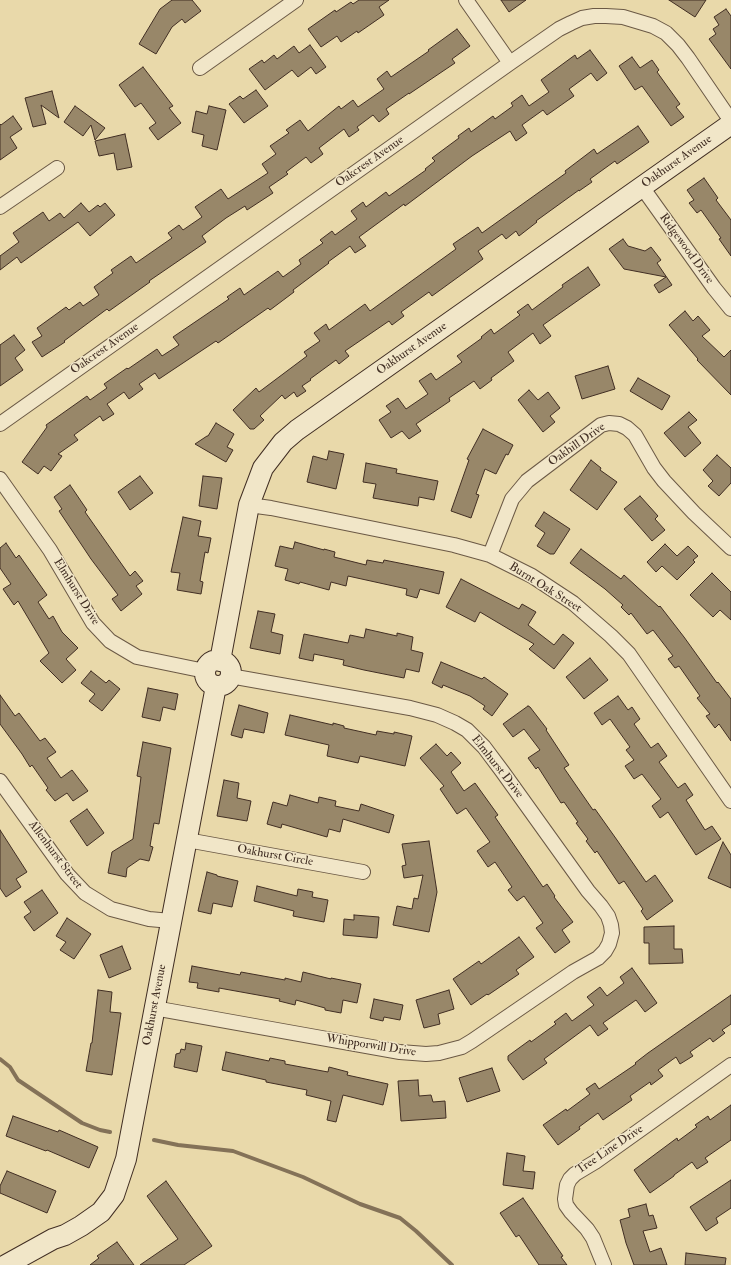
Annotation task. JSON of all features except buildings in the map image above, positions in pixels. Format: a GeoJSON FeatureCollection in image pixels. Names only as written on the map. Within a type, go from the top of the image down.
{"type":"FeatureCollection","features":[{"type":"Feature","properties":{"kind":"street"},"geometry":{"type":"LineString","coordinates":[[200,68],[296,0]]}},
{"type":"Feature","properties":{"kind":"street"},"geometry":{"type":"LineString","coordinates":[[466,0],[510,63]]}},
{"type":"Feature","properties":{"kind":"street","name":"Oakcrest Avenue"},"geometry":{"type":"LineString","coordinates":[[0,424],[510,63],[560,29],[582,18],[606,16],[623,17],[653,26],[666,34],[678,45],[693,64],[731,121]]}},
{"type":"Feature","properties":{"kind":"street","name":"Oakhurst Avenue"},"geometry":{"type":"LineString","coordinates":[[6,1265],[53,1240],[64,1236],[101,1212],[114,1195],[126,1159],[172,921],[249,505],[262,468],[283,442],[297,430],[731,124]]}},
{"type":"Feature","properties":{"kind":"street"},"geometry":{"type":"LineString","coordinates":[[0,207],[57,168]]}},
{"type":"Feature","properties":{"kind":"street","name":"Ridgewood Drive"},"geometry":{"type":"LineString","coordinates":[[642,187],[714,288],[731,309]]}},
{"type":"Feature","properties":{"kind":"street","name":"Oakhill Drive"},"geometry":{"type":"LineString","coordinates":[[490,555],[512,499],[527,481],[601,425],[609,423],[619,424],[627,428],[635,436],[654,468],[664,481],[694,513],[731,548]]}},
{"type":"Feature","properties":{"kind":"street","name":"Elmhurst Drive"},"geometry":{"type":"LineString","coordinates":[[0,479],[50,550],[90,618],[110,641],[137,657],[410,708],[437,715],[455,722],[467,730],[484,747],[502,771],[588,891],[608,916],[611,925]]}},
{"type":"Feature","properties":{"kind":"street","name":"Burnt Oak Street"},"geometry":{"type":"LineString","coordinates":[[249,505],[271,508],[454,545],[490,555],[532,576],[573,603],[611,636],[628,654],[731,801]]}},
{"type":"Feature","properties":{"kind":"street","name":"Allenhurst Street"},"geometry":{"type":"LineString","coordinates":[[0,780],[67,874],[84,893],[96,901],[118,911],[149,919],[172,921]]}},
{"type":"Feature","properties":{"kind":"street","name":"Oakhurst Circle"},"geometry":{"type":"LineString","coordinates":[[187,840],[363,872]]}},
{"type":"Feature","properties":{"kind":"street","name":"Whipporwill Drive"},"geometry":{"type":"LineString","coordinates":[[154,1008],[400,1052],[426,1054],[439,1053],[462,1047],[573,972],[598,958],[606,951],[609,944],[612,933],[611,925]]}},
{"type":"Feature","properties":{"kind":"street","name":"Tree Line Drive"},"geometry":{"type":"LineString","coordinates":[[604,1265],[593,1238],[566,1205],[565,1199],[567,1185],[570,1179],[731,1065]]}},
{"type":"Feature","properties":{"kind":"waterway"},"geometry":{"type":"LineString","coordinates":[[0,1059],[10,1067],[18,1080],[82,1123],[110,1132]]}},
{"type":"Feature","properties":{"kind":"waterway"},"geometry":{"type":"LineString","coordinates":[[154,1140],[178,1145],[233,1151],[303,1177],[360,1204],[400,1218],[452,1265]]}}]}
